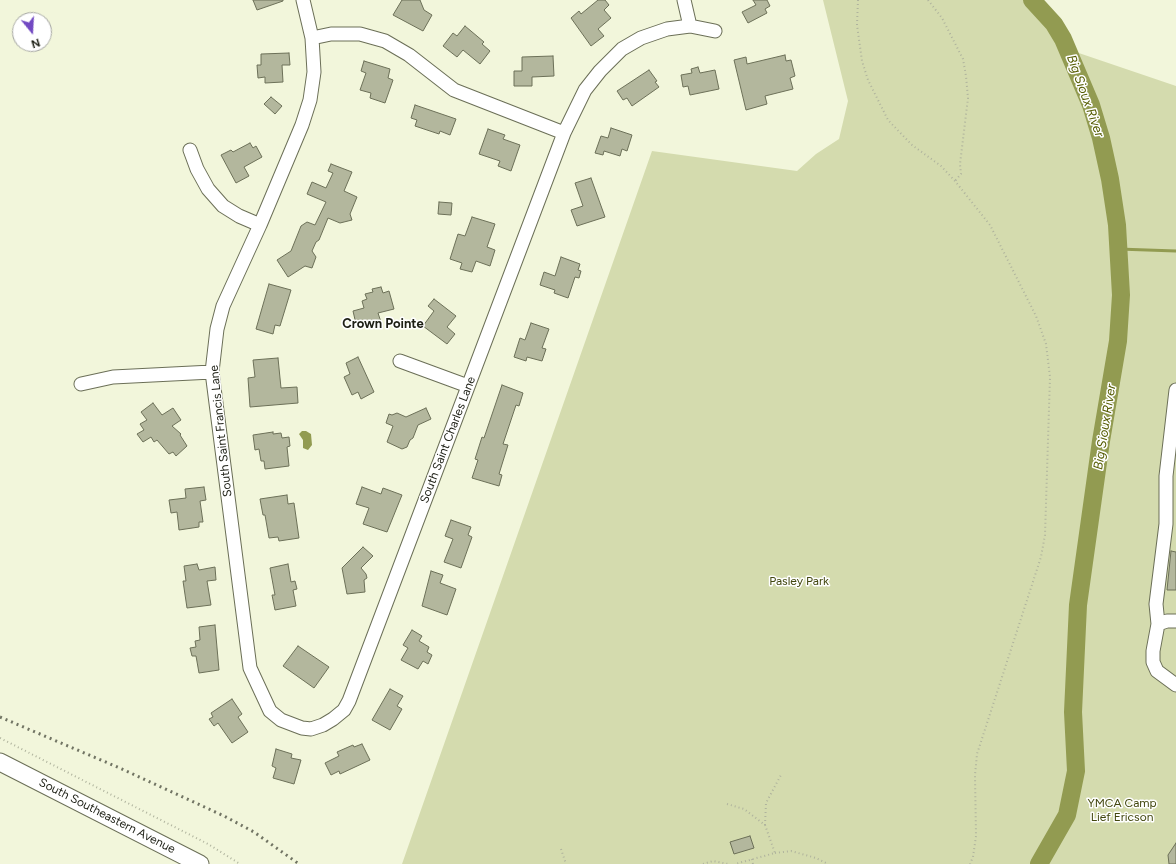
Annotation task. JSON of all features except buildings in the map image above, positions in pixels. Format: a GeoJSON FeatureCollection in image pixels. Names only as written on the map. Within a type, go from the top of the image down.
{"type":"FeatureCollection","features":[{"type":"Feature","properties":{"kind":"main road","name":"South Southeastern Avenue"},"geometry":{"type":"LineString","coordinates":[[7,765],[200,864]]}},
{"type":"Feature","properties":{"kind":"street","name":"South Saint Francis Lane"},"geometry":{"type":"LineString","coordinates":[[303,0],[312,38],[314,72],[310,100],[302,125],[260,225],[223,306],[217,329],[212,372],[250,668],[270,712],[281,720],[292,725],[311,729]]}},
{"type":"Feature","properties":{"kind":"street"},"geometry":{"type":"LineString","coordinates":[[684,0],[690,26]]}},
{"type":"Feature","properties":{"kind":"street","name":"South Saint Charles Lane"},"geometry":{"type":"LineString","coordinates":[[311,729],[333,719],[344,710],[349,701],[564,133],[585,90],[600,71],[622,49],[641,38],[666,29],[690,26],[715,31]]}},
{"type":"Feature","properties":{"kind":"street"},"geometry":{"type":"LineString","coordinates":[[312,38],[331,34],[360,34],[385,41],[409,55],[454,90],[564,133]]}},
{"type":"Feature","properties":{"kind":"street"},"geometry":{"type":"LineString","coordinates":[[190,150],[197,169],[208,189],[223,206],[239,216],[260,225]]}},
{"type":"Feature","properties":{"kind":"street"},"geometry":{"type":"LineString","coordinates":[[400,361],[468,386]]}},
{"type":"Feature","properties":{"kind":"street"},"geometry":{"type":"LineString","coordinates":[[81,384],[113,377],[212,372]]}},
{"type":"Feature","properties":{"kind":"street"},"geometry":{"type":"LineString","coordinates":[[1176,390],[1166,476],[1166,524],[1156,604],[1158,624],[1152,651],[1153,662],[1157,671],[1176,685]]}},
{"type":"Feature","properties":{"kind":"street"},"geometry":{"type":"LineString","coordinates":[[1158,624],[1167,620],[1176,621]]}},
{"type":"Feature","properties":{"kind":"path"},"geometry":{"type":"LineString","coordinates":[[858,0],[857,25],[862,61],[868,80],[888,120],[912,145],[941,166],[990,225],[1036,316],[1046,344],[1050,377],[1045,535],[1041,557],[977,754],[975,775],[976,836],[973,857],[970,864]]}},
{"type":"Feature","properties":{"kind":"path"},"geometry":{"type":"LineString","coordinates":[[928,0],[942,18],[963,58],[966,76],[968,98],[960,164],[961,174],[955,181]]}},
{"type":"Feature","properties":{"kind":"path"},"geometry":{"type":"LineString","coordinates":[[0,738],[208,844],[240,864]]}},
{"type":"Feature","properties":{"kind":"path"},"geometry":{"type":"LineString","coordinates":[[775,853],[765,825],[766,802],[782,773]]}},
{"type":"Feature","properties":{"kind":"path"},"geometry":{"type":"LineString","coordinates":[[726,804],[744,809],[765,825]]}},
{"type":"Feature","properties":{"kind":"path"},"geometry":{"type":"LineString","coordinates":[[561,849],[566,864]]}},
{"type":"Feature","properties":{"kind":"path"},"geometry":{"type":"LineString","coordinates":[[735,864],[775,853],[791,851],[816,858],[828,864]]}},
{"type":"Feature","properties":{"kind":"path"},"geometry":{"type":"LineString","coordinates":[[752,860],[753,864]]}},
{"type":"Feature","properties":{"kind":"path"},"geometry":{"type":"LineString","coordinates":[[703,864],[713,861],[728,864]]}},
{"type":"Feature","properties":{"kind":"green space","name":"Pasley Park"},"geometry":{"type":"Polygon","coordinates":[[[823,0],[1032,0],[1054,24],[1067,49],[1176,86],[1176,864],[402,864],[652,151],[797,171],[816,154],[839,139],[848,101],[823,0]]]}},
{"type":"Feature","properties":{"kind":"shaded area"},"geometry":{"type":"Polygon","coordinates":[[[302,431],[306,431],[311,434],[312,445],[308,450],[303,448],[303,440],[299,434],[302,431]]]}},
{"type":"Feature","properties":{"kind":"waterway","name":"Big Sioux River"},"geometry":{"type":"LineString","coordinates":[[1032,0],[1054,24],[1063,39],[1091,105],[1101,138],[1110,179],[1117,225],[1121,295],[1118,341],[1101,441],[1078,605],[1073,712],[1076,771],[1067,815],[1039,864]]}},
{"type":"Feature","properties":{"kind":"waterway"},"geometry":{"type":"LineString","coordinates":[[1118,249],[1176,251]]}},
{"type":"Feature","properties":{"kind":"railway"},"geometry":{"type":"LineString","coordinates":[[0,717],[122,769],[224,816],[254,832],[299,864]]}},
{"type":"Feature","properties":{"kind":"district","name":"Crown Pointe"},"geometry":{"type":"Point","coordinates":[383,324]}},
{"type":"Feature","properties":{"kind":"park label","name":"YMCA Camp Lief Ericson"},"geometry":{"type":"Point","coordinates":[1122,810]}}]}
